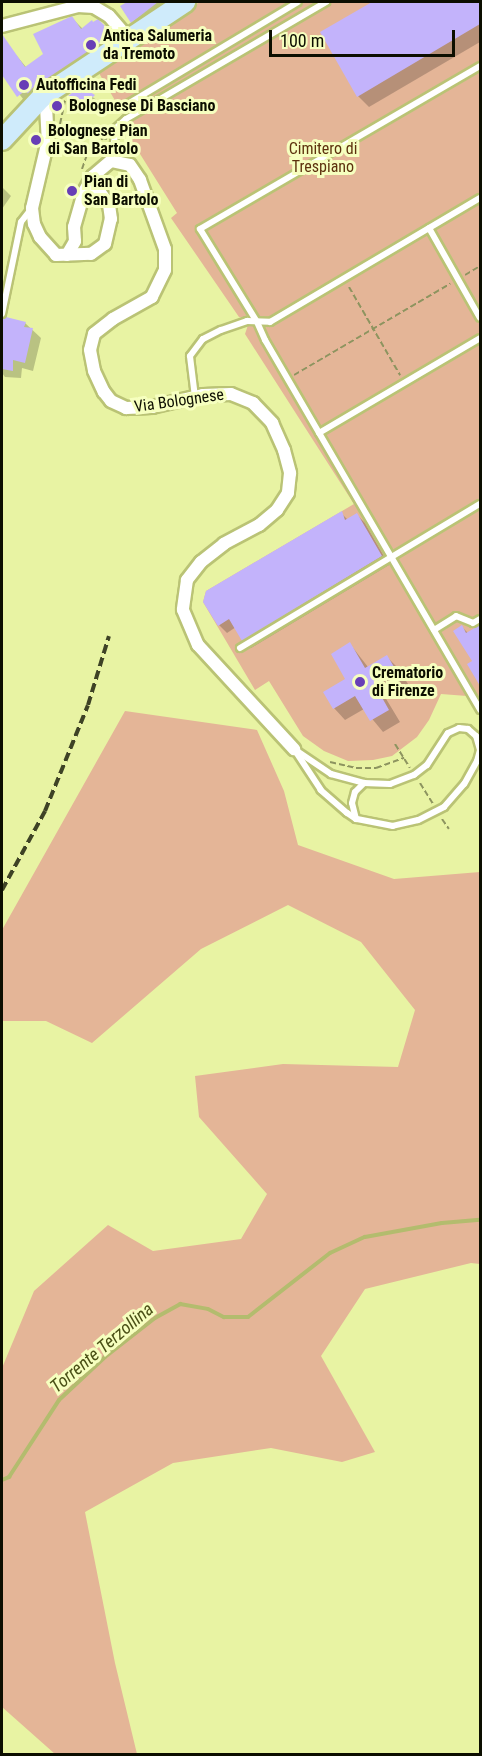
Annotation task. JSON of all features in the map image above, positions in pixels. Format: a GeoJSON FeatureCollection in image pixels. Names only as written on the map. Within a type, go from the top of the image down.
{"type":"FeatureCollection","features":[{"type":"Feature","properties":{"kind":"main road"},"geometry":{"type":"LineString","coordinates":[[2,140],[42,97],[185,2]]}},
{"type":"Feature","properties":{"kind":"street"},"geometry":{"type":"LineString","coordinates":[[2,26],[70,8],[94,7],[109,16],[128,38]]}},
{"type":"Feature","properties":{"kind":"street"},"geometry":{"type":"LineString","coordinates":[[42,97],[46,106],[48,140],[32,208],[34,224],[40,237],[56,255],[91,254],[105,244],[109,234],[109,205],[100,192],[84,192]]}},
{"type":"Feature","properties":{"kind":"street"},"geometry":{"type":"LineString","coordinates":[[67,255],[75,241],[76,219],[84,192],[93,176],[111,161]]}},
{"type":"Feature","properties":{"kind":"street","name":"Via Bolognese"},"geometry":{"type":"LineString","coordinates":[[111,161],[130,165],[140,180],[165,249],[165,270],[152,297],[113,319],[94,333],[90,350],[94,371],[111,401],[126,408],[152,407],[195,397],[231,393],[253,403],[272,423],[284,450],[290,473],[288,493],[277,510],[259,525],[224,544],[201,562],[187,580],[183,610],[198,645],[294,749]]}},
{"type":"Feature","properties":{"kind":"lane"},"geometry":{"type":"LineString","coordinates":[[126,105],[298,2]]}},
{"type":"Feature","properties":{"kind":"lane"},"geometry":{"type":"LineString","coordinates":[[111,161],[116,128],[126,119],[326,2]]}},
{"type":"Feature","properties":{"kind":"lane"},"geometry":{"type":"LineString","coordinates":[[480,66],[200,229],[257,322],[319,434],[480,710]]}},
{"type":"Feature","properties":{"kind":"lane"},"geometry":{"type":"LineString","coordinates":[[195,397],[190,356],[203,339],[247,321],[270,322],[480,198]]}},
{"type":"Feature","properties":{"kind":"lane"},"geometry":{"type":"LineString","coordinates":[[2,314],[21,222],[32,208]]}},
{"type":"Feature","properties":{"kind":"lane"},"geometry":{"type":"LineString","coordinates":[[429,228],[480,318]]}},
{"type":"Feature","properties":{"kind":"lane"},"geometry":{"type":"LineString","coordinates":[[319,434],[480,338]]}},
{"type":"Feature","properties":{"kind":"lane"},"geometry":{"type":"LineString","coordinates":[[240,648],[480,504]]}},
{"type":"Feature","properties":{"kind":"lane"},"geometry":{"type":"LineString","coordinates":[[434,630],[456,616],[473,623],[480,619]]}},
{"type":"Feature","properties":{"kind":"lane"},"geometry":{"type":"LineString","coordinates":[[459,728],[468,729],[476,736],[480,750],[477,761],[464,784],[444,807],[418,820],[393,826],[356,819],[321,790],[294,749],[330,774],[364,783],[390,784],[414,775],[427,765],[448,732],[459,728]]}},
{"type":"Feature","properties":{"kind":"lane"},"geometry":{"type":"LineString","coordinates":[[356,819],[352,803],[355,792],[364,783]]}},
{"type":"Feature","properties":{"kind":"path"},"geometry":{"type":"LineString","coordinates":[[288,380],[480,266]]}},
{"type":"Feature","properties":{"kind":"path"},"geometry":{"type":"LineString","coordinates":[[344,279],[404,383]]}},
{"type":"Feature","properties":{"kind":"path"},"geometry":{"type":"LineString","coordinates":[[395,744],[449,829]]}},
{"type":"Feature","properties":{"kind":"green space","name":"Cimitero di Trespiano"},"geometry":{"type":"Polygon","coordinates":[[[200,2],[480,2],[480,715],[467,696],[441,694],[429,720],[417,737],[392,756],[373,760],[348,761],[324,751],[303,736],[269,681],[255,690],[203,602],[206,591],[354,504],[245,334],[248,325],[245,318],[239,317],[171,218],[177,213],[125,130],[130,126],[96,68],[200,2]]]}},
{"type":"Feature","properties":{"kind":"green space"},"geometry":{"type":"Polygon","coordinates":[[[125,711],[257,730],[284,791],[298,845],[394,879],[480,872],[480,1264],[471,1263],[365,1289],[321,1356],[375,1452],[342,1462],[271,1448],[173,1463],[85,1512],[115,1663],[137,1754],[55,1754],[2,1707],[2,1368],[34,1291],[108,1225],[153,1251],[241,1239],[267,1194],[199,1117],[195,1076],[283,1064],[398,1067],[415,1010],[361,942],[288,905],[201,949],[92,1043],[46,1021],[2,1021],[2,930],[125,711]]]}},
{"type":"Feature","properties":{"kind":"building"},"geometry":{"type":"Polygon","coordinates":[[[127,2],[158,2],[131,23],[120,6],[127,2]]]}},
{"type":"Feature","properties":{"kind":"building"},"geometry":{"type":"Polygon","coordinates":[[[372,2],[480,2],[480,24],[357,97],[320,32],[372,2]]]}},
{"type":"Feature","properties":{"kind":"building"},"geometry":{"type":"Polygon","coordinates":[[[72,16],[81,29],[92,20],[93,22],[98,19],[114,35],[28,94],[26,90],[17,97],[2,75],[2,34],[25,67],[43,54],[33,34],[72,16]]]}},
{"type":"Feature","properties":{"kind":"building"},"geometry":{"type":"Polygon","coordinates":[[[80,86],[95,95],[83,106],[67,97],[80,86]]]}},
{"type":"Feature","properties":{"kind":"building"},"geometry":{"type":"Polygon","coordinates":[[[6,317],[26,322],[24,327],[33,328],[25,363],[13,360],[13,371],[2,369],[2,319],[6,317]]]}},
{"type":"Feature","properties":{"kind":"building"},"geometry":{"type":"Polygon","coordinates":[[[342,511],[345,520],[357,513],[382,556],[242,641],[229,619],[218,626],[203,602],[206,591],[342,511]]]}},
{"type":"Feature","properties":{"kind":"building"},"geometry":{"type":"Polygon","coordinates":[[[462,625],[466,633],[480,625],[480,686],[467,664],[472,661],[453,631],[462,625]]]}},
{"type":"Feature","properties":{"kind":"building","name":"Crematorio di Firenze"},"geometry":{"type":"Polygon","coordinates":[[[350,642],[365,668],[387,655],[397,672],[375,685],[389,710],[370,721],[355,696],[333,709],[323,692],[345,679],[331,654],[350,642]]]}},
{"type":"Feature","properties":{"kind":"waterway","name":"Torrente Terzollina"},"geometry":{"type":"LineString","coordinates":[[2,1480],[9,1477],[59,1400],[105,1357],[155,1318],[180,1304],[208,1309],[224,1317],[248,1317],[330,1253],[365,1237],[442,1223],[480,1220]]}},
{"type":"Feature","properties":{"kind":"railway"},"geometry":{"type":"LineString","coordinates":[[2,890],[45,811],[88,705],[109,636]]}},
{"type":"Feature","properties":{"kind":"place","name":"Antica Salumeria da Tremoto"},"geometry":{"type":"Point","coordinates":[91,45]}},
{"type":"Feature","properties":{"kind":"place","name":"Autofficina Fedi"},"geometry":{"type":"Point","coordinates":[24,85]}},
{"type":"Feature","properties":{"kind":"place","name":"Bolognese Di Basciano"},"geometry":{"type":"Point","coordinates":[57,106]}},
{"type":"Feature","properties":{"kind":"place","name":"Bolognese Pian di San Bartolo"},"geometry":{"type":"Point","coordinates":[36,140]}},
{"type":"Feature","properties":{"kind":"place","name":"Pian di San Bartolo"},"geometry":{"type":"Point","coordinates":[72,191]}},
{"type":"Feature","properties":{"kind":"place","name":"Crematorio di Firenze"},"geometry":{"type":"Point","coordinates":[360,682]}}]}
